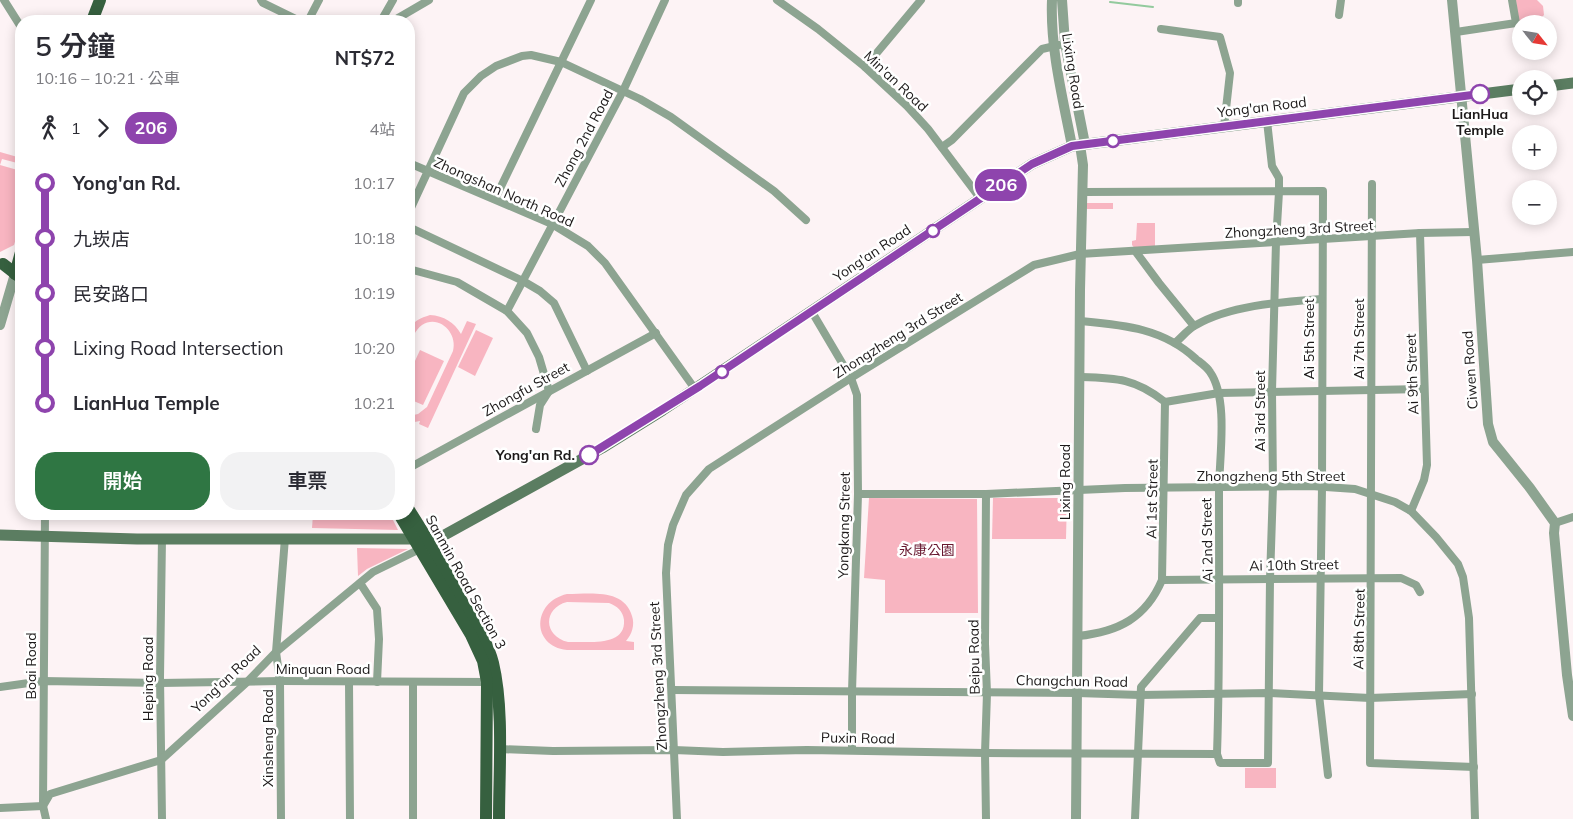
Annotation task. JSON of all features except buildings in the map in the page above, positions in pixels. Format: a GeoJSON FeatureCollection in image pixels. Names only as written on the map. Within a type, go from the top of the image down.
{"type":"FeatureCollection","features":[{"type":"Feature","properties":{"kind":"main road"},"geometry":{"type":"LineString","coordinates":[[94,15],[100,0]]}},
{"type":"Feature","properties":{"kind":"main road"},"geometry":{"type":"LineString","coordinates":[[1557,85],[1573,83]]}},
{"type":"Feature","properties":{"kind":"main road","name":"Yong'an Road"},"geometry":{"type":"LineString","coordinates":[[421,544],[602,448],[812,312],[1032,164],[1079,145],[1512,90]]}},
{"type":"Feature","properties":{"kind":"main road"},"geometry":{"type":"LineString","coordinates":[[1,264],[15,266]]}},
{"type":"Feature","properties":{"kind":"main road","name":"Sanmin Road Section 3"},"geometry":{"type":"LineString","coordinates":[[403,520],[421,544],[471,635],[492,682],[499,749],[499,819]]}},
{"type":"Feature","properties":{"kind":"main road","name":"Sanmin Road Section 3"},"geometry":{"type":"LineString","coordinates":[[413,520],[421,544]]}},
{"type":"Feature","properties":{"kind":"main road"},"geometry":{"type":"LineString","coordinates":[[0,535],[44,537],[285,538],[421,544]]}},
{"type":"Feature","properties":{"kind":"main road","name":"Sanmin Road Section 3"},"geometry":{"type":"LineString","coordinates":[[486,819],[492,682]]}},
{"type":"Feature","properties":{"kind":"street"},"geometry":{"type":"LineString","coordinates":[[4,0],[15,17]]}},
{"type":"Feature","properties":{"kind":"street"},"geometry":{"type":"LineString","coordinates":[[260,0],[288,15]]}},
{"type":"Feature","properties":{"kind":"street"},"geometry":{"type":"LineString","coordinates":[[311,15],[319,0]]}},
{"type":"Feature","properties":{"kind":"street"},"geometry":{"type":"LineString","coordinates":[[384,15],[393,0]]}},
{"type":"Feature","properties":{"kind":"street"},"geometry":{"type":"LineString","coordinates":[[403,15],[429,0]]}},
{"type":"Feature","properties":{"kind":"street"},"geometry":{"type":"LineString","coordinates":[[495,199],[591,0]]}},
{"type":"Feature","properties":{"kind":"street","name":"Zhong 2nd Road"},"geometry":{"type":"LineString","coordinates":[[507,311],[623,91],[665,0]]}},
{"type":"Feature","properties":{"kind":"street","name":"Min'an Road"},"geometry":{"type":"LineString","coordinates":[[777,0],[818,29],[865,67],[907,106],[928,128],[980,198]]}},
{"type":"Feature","properties":{"kind":"street"},"geometry":{"type":"LineString","coordinates":[[865,67],[921,0]]}},
{"type":"Feature","properties":{"kind":"street","name":"Lixing Road"},"geometry":{"type":"LineString","coordinates":[[1052,0],[1054,46],[1083,165],[1080,254],[1076,819]]}},
{"type":"Feature","properties":{"kind":"street","name":"Lixing Road"},"geometry":{"type":"LineString","coordinates":[[1062,0],[1065,43],[1079,145]]}},
{"type":"Feature","properties":{"kind":"street"},"geometry":{"type":"LineString","coordinates":[[1339,15],[1341,0]]}},
{"type":"Feature","properties":{"kind":"street","name":"Ciwen Road"},"geometry":{"type":"LineString","coordinates":[[1452,0],[1476,260],[1489,433],[1493,442],[1555,523]]}},
{"type":"Feature","properties":{"kind":"street"},"geometry":{"type":"LineString","coordinates":[[1456,32],[1516,22],[1512,0]]}},
{"type":"Feature","properties":{"kind":"street"},"geometry":{"type":"LineString","coordinates":[[1161,29],[1220,37],[1230,73],[1224,127]]}},
{"type":"Feature","properties":{"kind":"street"},"geometry":{"type":"LineString","coordinates":[[942,147],[952,140],[1042,49],[1065,43]]}},
{"type":"Feature","properties":{"kind":"street"},"geometry":{"type":"LineString","coordinates":[[415,200],[464,93],[481,76],[508,60],[522,56],[538,56],[561,62],[623,91],[671,117],[774,191],[806,220]]}},
{"type":"Feature","properties":{"kind":"street","name":"Ai 3rd Street"},"geometry":{"type":"LineString","coordinates":[[1220,763],[1268,763],[1273,487],[1272,391],[1279,178],[1272,166],[1268,121]]}},
{"type":"Feature","properties":{"kind":"street","name":"Zhongshan North Road"},"geometry":{"type":"LineString","coordinates":[[415,165],[552,224],[588,246],[605,263],[695,389]]}},
{"type":"Feature","properties":{"kind":"street","name":"Ai 7th Street"},"geometry":{"type":"LineString","coordinates":[[1372,184],[1372,494]]}},
{"type":"Feature","properties":{"kind":"street"},"geometry":{"type":"LineString","coordinates":[[1083,192],[1279,192]]}},
{"type":"Feature","properties":{"kind":"street","name":"Ai 5th Street"},"geometry":{"type":"LineString","coordinates":[[1279,192],[1323,192],[1319,695],[1328,775]]}},
{"type":"Feature","properties":{"kind":"street"},"geometry":{"type":"LineString","coordinates":[[415,230],[523,281],[540,291],[554,303],[587,371]]}},
{"type":"Feature","properties":{"kind":"street","name":"Zhongzheng 3rd Street"},"geometry":{"type":"LineString","coordinates":[[677,819],[666,573],[668,546],[673,525],[686,495],[708,469],[1034,265],[1080,254],[1473,232]]}},
{"type":"Feature","properties":{"kind":"street","name":"Ai 9th Street"},"geometry":{"type":"LineString","coordinates":[[1411,511],[1424,480],[1427,465],[1420,234]]}},
{"type":"Feature","properties":{"kind":"street"},"geometry":{"type":"LineString","coordinates":[[1136,252],[1158,284],[1194,326]]}},
{"type":"Feature","properties":{"kind":"street"},"geometry":{"type":"LineString","coordinates":[[1476,260],[1573,252]]}},
{"type":"Feature","properties":{"kind":"street"},"geometry":{"type":"LineString","coordinates":[[415,271],[457,282],[507,311],[527,333],[539,357],[549,391],[540,404],[536,429]]}},
{"type":"Feature","properties":{"kind":"street"},"geometry":{"type":"LineString","coordinates":[[0,326],[15,279]]}},
{"type":"Feature","properties":{"kind":"street"},"geometry":{"type":"LineString","coordinates":[[1175,343],[1194,326],[1221,313],[1274,302],[1321,299]]}},
{"type":"Feature","properties":{"kind":"street","name":"Yongkang Street"},"geometry":{"type":"LineString","coordinates":[[812,312],[851,378],[857,395],[858,494],[852,750]]}},
{"type":"Feature","properties":{"kind":"street","name":"Ai 2nd Street"},"geometry":{"type":"LineString","coordinates":[[1080,320],[1144,330],[1175,343],[1192,355],[1210,372],[1219,393],[1221,460],[1219,488],[1218,754],[1220,763]]}},
{"type":"Feature","properties":{"kind":"street","name":"Zhongfu Street"},"geometry":{"type":"LineString","coordinates":[[415,465],[656,333]]}},
{"type":"Feature","properties":{"kind":"street"},"geometry":{"type":"LineString","coordinates":[[1079,377],[1108,378],[1129,382],[1148,389],[1166,402],[1219,393],[1424,389]]}},
{"type":"Feature","properties":{"kind":"street","name":"Ai 1st Street"},"geometry":{"type":"LineString","coordinates":[[1078,636],[1097,634],[1128,621],[1143,611],[1155,596],[1162,580],[1166,402]]}},
{"type":"Feature","properties":{"kind":"street","name":"Zhongzheng 5th Street"},"geometry":{"type":"LineString","coordinates":[[858,494],[986,494],[1165,488],[1322,487],[1355,489],[1395,502],[1411,511],[1436,537],[1458,564],[1462,574],[1469,618],[1475,819]]}},
{"type":"Feature","properties":{"kind":"street","name":"Beipu Road"},"geometry":{"type":"LineString","coordinates":[[986,494],[985,644],[987,693],[984,753],[986,819]]}},
{"type":"Feature","properties":{"kind":"street","name":"Ai 8th Street"},"geometry":{"type":"LineString","coordinates":[[1372,494],[1370,763],[1474,767]]}},
{"type":"Feature","properties":{"kind":"street"},"geometry":{"type":"LineString","coordinates":[[1573,517],[1555,523],[1554,533],[1567,675],[1573,716]]}},
{"type":"Feature","properties":{"kind":"street","name":"Boai Road"},"geometry":{"type":"LineString","coordinates":[[45,520],[43,806],[46,819]]}},
{"type":"Feature","properties":{"kind":"street","name":"Heping Road"},"geometry":{"type":"LineString","coordinates":[[162,538],[160,683],[162,819]]}},
{"type":"Feature","properties":{"kind":"street","name":"Xinsheng Road"},"geometry":{"type":"LineString","coordinates":[[281,819],[280,681],[276,652],[285,538]]}},
{"type":"Feature","properties":{"kind":"street","name":"Yong'an Road"},"geometry":{"type":"LineString","coordinates":[[43,806],[50,794],[162,760],[246,683],[276,652],[373,572],[421,544]]}},
{"type":"Feature","properties":{"kind":"street","name":"Ai 10th Street"},"geometry":{"type":"LineString","coordinates":[[1162,580],[1321,577],[1401,578],[1416,586],[1420,592]]}},
{"type":"Feature","properties":{"kind":"street"},"geometry":{"type":"LineString","coordinates":[[360,583],[377,609],[379,639],[377,682]]}},
{"type":"Feature","properties":{"kind":"street"},"geometry":{"type":"LineString","coordinates":[[1135,819],[1140,754],[1141,687],[1200,618],[1219,618]]}},
{"type":"Feature","properties":{"kind":"street","name":"Minquan Road"},"geometry":{"type":"LineString","coordinates":[[0,687],[43,681],[160,683],[280,681],[492,682]]}},
{"type":"Feature","properties":{"kind":"street"},"geometry":{"type":"LineString","coordinates":[[349,682],[350,819]]}},
{"type":"Feature","properties":{"kind":"street"},"geometry":{"type":"LineString","coordinates":[[413,682],[413,819]]}},
{"type":"Feature","properties":{"kind":"street","name":"Changchun Road"},"geometry":{"type":"LineString","coordinates":[[672,690],[1140,695],[1269,693],[1370,698],[1472,694]]}},
{"type":"Feature","properties":{"kind":"street","name":"Puxin Road"},"geometry":{"type":"LineString","coordinates":[[499,749],[553,751],[674,750],[723,752],[852,750],[984,753],[1218,754]]}},
{"type":"Feature","properties":{"kind":"street"},"geometry":{"type":"LineString","coordinates":[[0,808],[43,806]]}},
{"type":"Feature","properties":{"kind":"green space"},"geometry":{"type":"Polygon","coordinates":[[[1516,0],[1537,0],[1543,6],[1544,15],[1517,15],[1516,0]]]}},
{"type":"Feature","properties":{"kind":"green space"},"geometry":{"type":"Polygon","coordinates":[[[0,152],[15,156],[15,162],[2,159],[0,165],[0,152]]]}},
{"type":"Feature","properties":{"kind":"green space"},"geometry":{"type":"Polygon","coordinates":[[[0,165],[15,169],[15,242],[14,245],[0,252],[0,165]]]}},
{"type":"Feature","properties":{"kind":"green space"},"geometry":{"type":"Polygon","coordinates":[[[1087,203],[1113,203],[1113,209],[1087,209],[1087,203]]]}},
{"type":"Feature","properties":{"kind":"green space"},"geometry":{"type":"Polygon","coordinates":[[[1137,223],[1155,223],[1155,248],[1136,250],[1132,245],[1132,241],[1136,240],[1137,223]]]}},
{"type":"Feature","properties":{"kind":"green space"},"geometry":{"type":"Polygon","coordinates":[[[430,315],[440,317],[448,320],[461,334],[467,321],[476,324],[428,428],[419,424],[420,421],[415,422],[415,415],[427,407],[453,351],[454,344],[453,338],[446,327],[435,322],[428,322],[422,325],[415,334],[415,322],[430,315]]]}},
{"type":"Feature","properties":{"kind":"green space"},"geometry":{"type":"Polygon","coordinates":[[[476,330],[493,338],[475,376],[458,367],[476,330]]]}},
{"type":"Feature","properties":{"kind":"green space"},"geometry":{"type":"Polygon","coordinates":[[[420,350],[444,361],[423,405],[415,402],[415,361],[420,350]]]}},
{"type":"Feature","properties":{"kind":"green space","name":"永康公園"},"geometry":{"type":"Polygon","coordinates":[[[869,498],[977,499],[978,613],[885,613],[885,580],[864,578],[869,498]]]}},
{"type":"Feature","properties":{"kind":"green space","name":"永康公園"},"geometry":{"type":"Polygon","coordinates":[[[993,498],[1067,498],[1066,539],[992,539],[993,498]]]}},
{"type":"Feature","properties":{"kind":"green space"},"geometry":{"type":"Polygon","coordinates":[[[313,520],[393,520],[398,530],[312,528],[313,520]]]}},
{"type":"Feature","properties":{"kind":"green space"},"geometry":{"type":"Polygon","coordinates":[[[357,548],[408,549],[367,569],[358,576],[357,548]]]}},
{"type":"Feature","properties":{"kind":"green space"},"geometry":{"type":"Polygon","coordinates":[[[567,594],[605,594],[622,601],[628,607],[633,619],[632,629],[626,641],[634,642],[634,650],[567,650],[555,647],[547,641],[542,633],[540,624],[542,614],[555,599],[567,594]],[[567,602],[559,605],[550,616],[550,628],[560,639],[568,642],[594,642],[612,639],[623,629],[624,620],[619,609],[609,603],[567,602]]]}},
{"type":"Feature","properties":{"kind":"green space"},"geometry":{"type":"Polygon","coordinates":[[[1245,768],[1276,768],[1276,788],[1245,788],[1245,768]]]}},
{"type":"Feature","properties":{"kind":"waterway"},"geometry":{"type":"LineString","coordinates":[[1110,2],[1153,7]]}},
{"type":"Feature","properties":{"kind":"bus line","name":"206"},"geometry":{"type":"LineString","coordinates":[[589,455],[700,386],[1032,164],[1072,146],[1480,94]]}},
{"type":"Feature","properties":{"kind":"place","name":"LianHua Temple"},"geometry":{"type":"Point","coordinates":[1480,94]}},
{"type":"Feature","properties":{"kind":"place","name":"Yong'an Rd."},"geometry":{"type":"Point","coordinates":[589,455]}}]}
